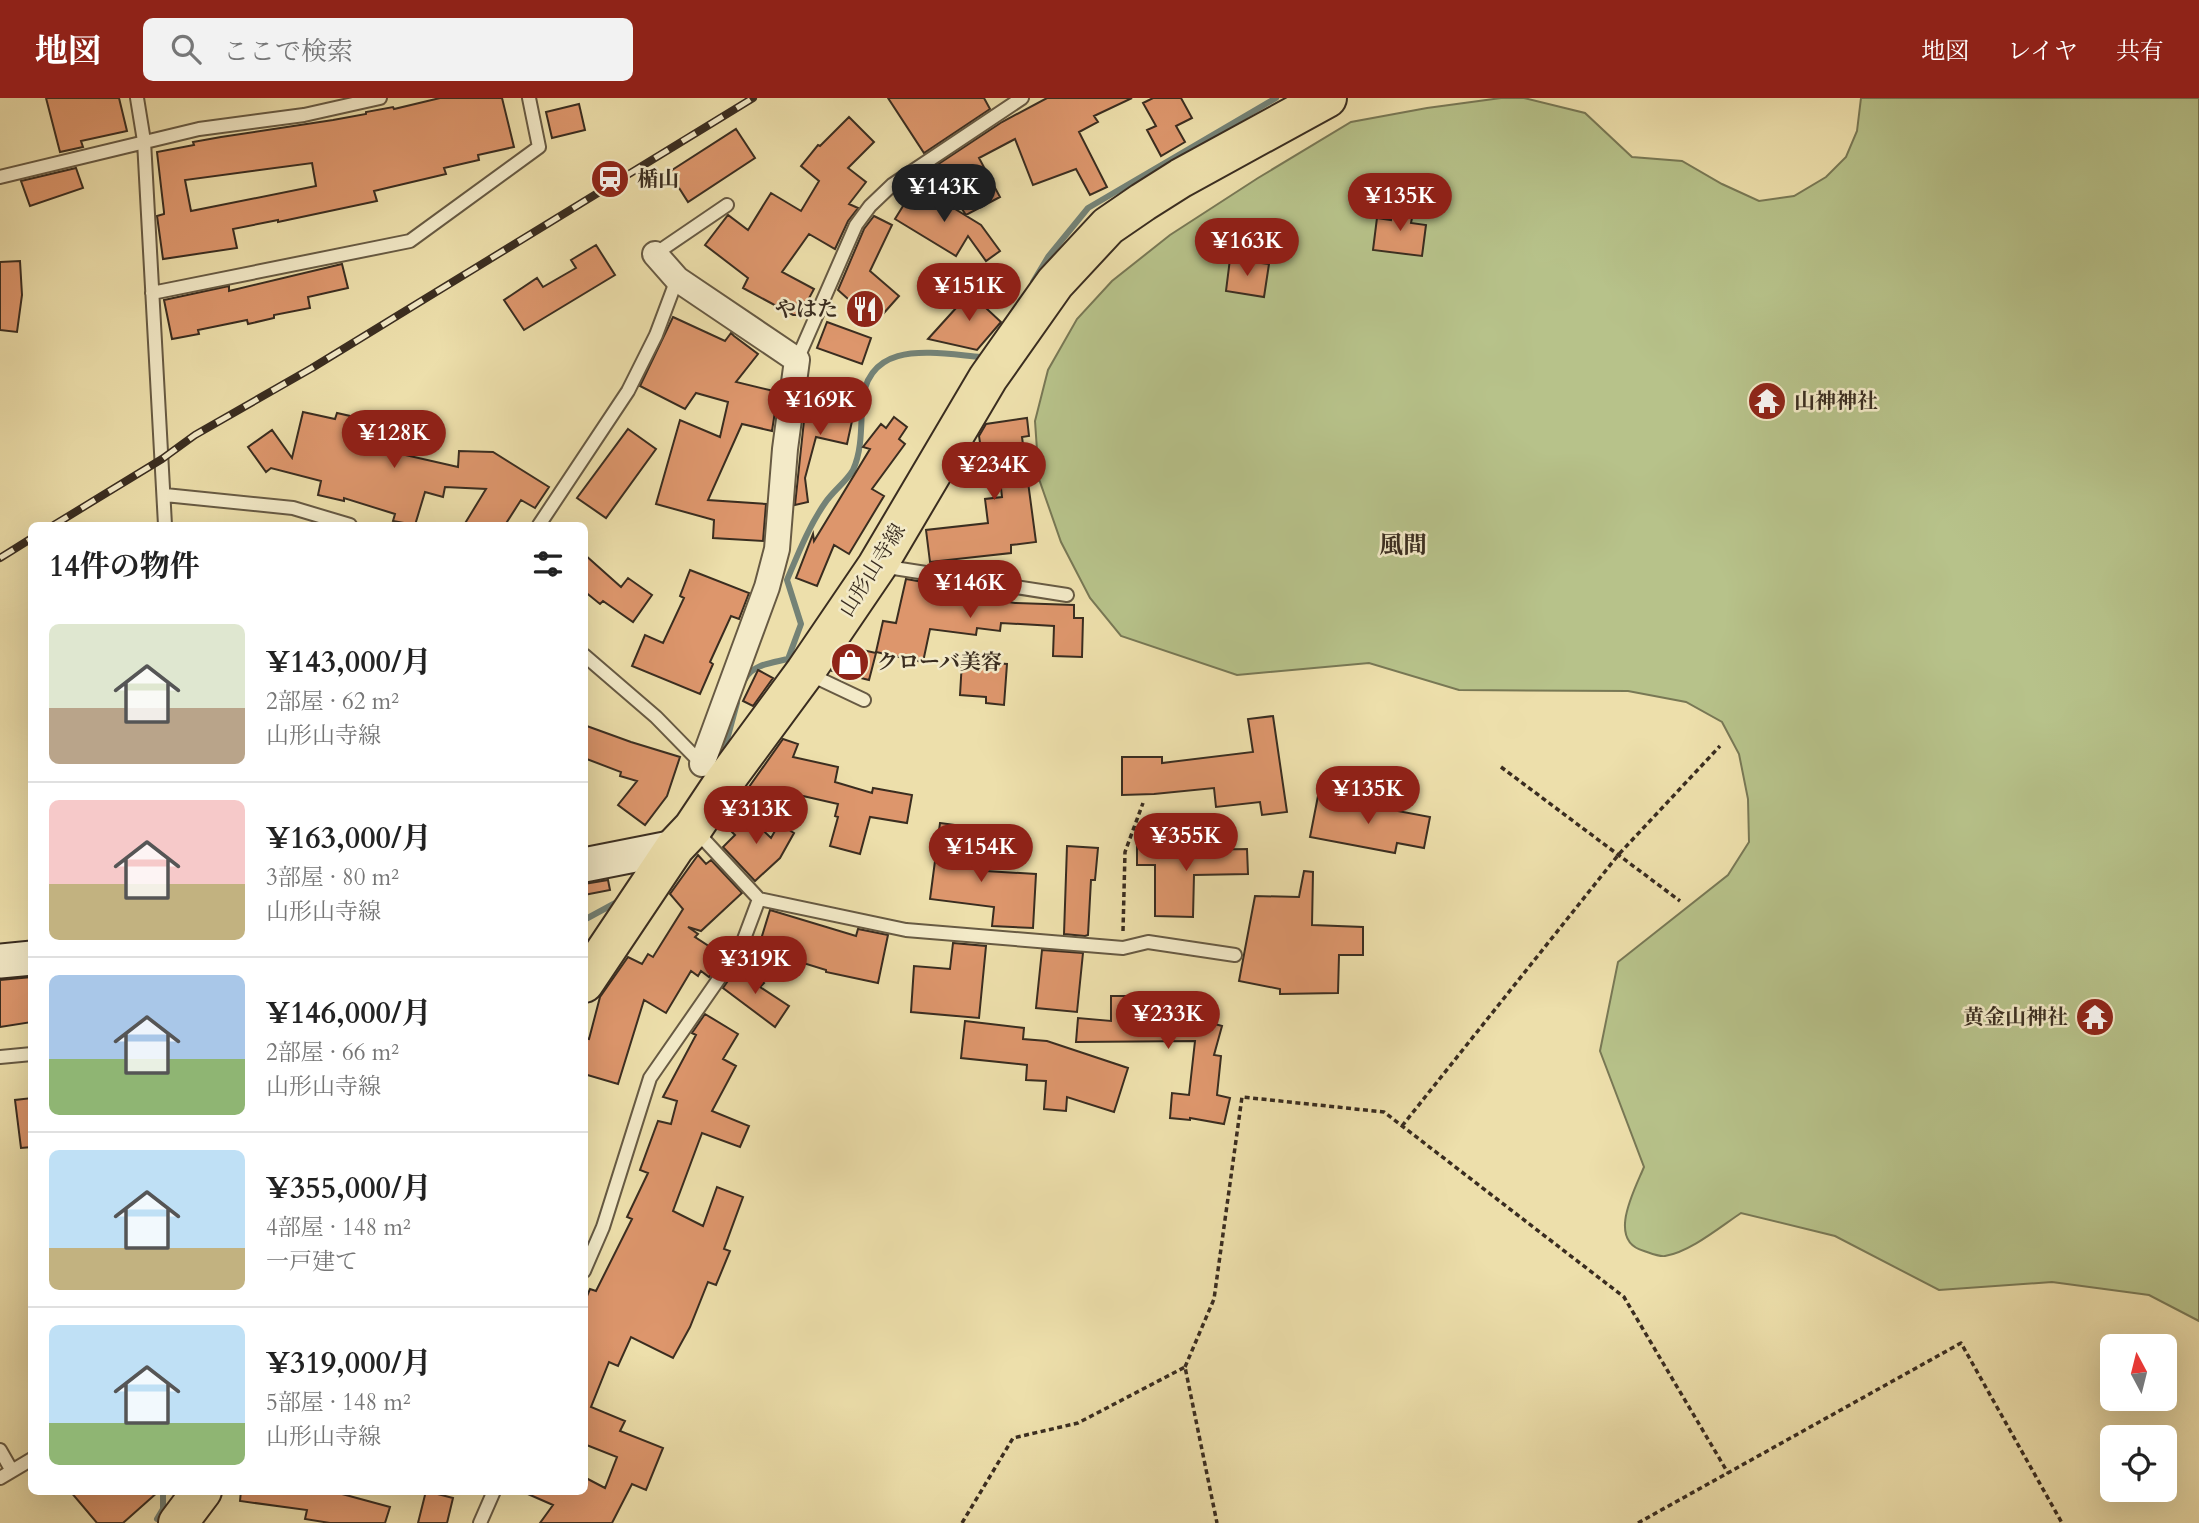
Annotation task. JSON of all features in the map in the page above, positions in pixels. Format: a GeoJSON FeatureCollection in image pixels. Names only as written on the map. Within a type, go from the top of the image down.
{"type":"FeatureCollection","features":[{"type":"Feature","properties":{"kind":"main road","name":"山形山寺線"},"geometry":{"type":"LineString","coordinates":[[588,977],[684,838],[712,775],[805,672],[877,566],[988,378],[1055,283],[1108,226],[1181,178],[1327,98]]}},
{"type":"Feature","properties":{"kind":"main road"},"geometry":{"type":"LineString","coordinates":[[588,864],[684,838]]}},
{"type":"Feature","properties":{"kind":"main road"},"geometry":{"type":"LineString","coordinates":[[0,961],[28,958]]}},
{"type":"Feature","properties":{"kind":"main road"},"geometry":{"type":"LineString","coordinates":[[178,1523],[199,1495]]}},
{"type":"Feature","properties":{"kind":"street"},"geometry":{"type":"LineString","coordinates":[[655,254],[677,279],[797,360],[785,449],[777,549],[712,775]]}},
{"type":"Feature","properties":{"kind":"lane"},"geometry":{"type":"LineString","coordinates":[[137,98],[144,141],[165,522]]}},
{"type":"Feature","properties":{"kind":"lane"},"geometry":{"type":"LineString","coordinates":[[0,177],[199,129],[304,115],[380,98]]}},
{"type":"Feature","properties":{"kind":"lane"},"geometry":{"type":"LineString","coordinates":[[152,293],[410,241],[539,147],[529,98]]}},
{"type":"Feature","properties":{"kind":"lane"},"geometry":{"type":"LineString","coordinates":[[797,360],[856,225],[870,206],[913,169],[1022,98]]}},
{"type":"Feature","properties":{"kind":"lane"},"geometry":{"type":"LineString","coordinates":[[655,254],[727,205]]}},
{"type":"Feature","properties":{"kind":"lane"},"geometry":{"type":"LineString","coordinates":[[542,522],[628,391],[656,335],[677,279]]}},
{"type":"Feature","properties":{"kind":"lane"},"geometry":{"type":"LineString","coordinates":[[165,495],[293,508],[341,522]]}},
{"type":"Feature","properties":{"kind":"lane"},"geometry":{"type":"LineString","coordinates":[[877,566],[1067,595]]}},
{"type":"Feature","properties":{"kind":"lane"},"geometry":{"type":"LineString","coordinates":[[588,658],[656,717],[712,775]]}},
{"type":"Feature","properties":{"kind":"lane"},"geometry":{"type":"LineString","coordinates":[[805,672],[864,700]]}},
{"type":"Feature","properties":{"kind":"lane"},"geometry":{"type":"LineString","coordinates":[[684,838],[759,899],[906,930],[1123,947],[1148,942],[1235,955]]}},
{"type":"Feature","properties":{"kind":"lane"},"geometry":{"type":"LineString","coordinates":[[588,1262],[603,1227],[650,1078],[741,947],[759,899]]}},
{"type":"Feature","properties":{"kind":"lane"},"geometry":{"type":"LineString","coordinates":[[0,1057],[28,1054]]}},
{"type":"Feature","properties":{"kind":"lane"},"geometry":{"type":"LineString","coordinates":[[0,1450],[12,1471]]}},
{"type":"Feature","properties":{"kind":"lane"},"geometry":{"type":"LineString","coordinates":[[0,1478],[28,1461]]}},
{"type":"Feature","properties":{"kind":"lane"},"geometry":{"type":"LineString","coordinates":[[481,1523],[492,1495]]}},
{"type":"Feature","properties":{"kind":"path"},"geometry":{"type":"LineString","coordinates":[[1402,1126],[1619,854],[1720,746]]}},
{"type":"Feature","properties":{"kind":"path"},"geometry":{"type":"LineString","coordinates":[[1501,767],[1680,901]]}},
{"type":"Feature","properties":{"kind":"path"},"geometry":{"type":"LineString","coordinates":[[1123,947],[1125,852],[1143,803]]}},
{"type":"Feature","properties":{"kind":"path"},"geometry":{"type":"LineString","coordinates":[[1217,1523],[1185,1367],[1214,1299],[1242,1097],[1384,1112],[1623,1297],[1728,1473]]}},
{"type":"Feature","properties":{"kind":"path"},"geometry":{"type":"LineString","coordinates":[[1638,1523],[1961,1343],[2062,1523]]}},
{"type":"Feature","properties":{"kind":"path"},"geometry":{"type":"LineString","coordinates":[[962,1523],[1013,1438],[1078,1423],[1185,1367]]}},
{"type":"Feature","properties":{"kind":"green space"},"geometry":{"type":"Polygon","coordinates":[[[1501,98],[1524,98],[1585,113],[1632,157],[1682,161],[1759,201],[1794,196],[1826,177],[1846,157],[1857,131],[1861,98],[2199,98],[2199,1321],[2149,1295],[2052,1282],[1939,1290],[1835,1236],[1741,1213],[1675,1254],[1660,1256],[1633,1245],[1627,1237],[1626,1214],[1644,1167],[1600,1051],[1618,962],[1728,875],[1749,842],[1748,799],[1739,754],[1722,722],[1686,702],[1628,691],[1459,690],[1369,663],[1237,675],[1121,636],[1090,598],[1061,542],[1039,479],[1035,421],[1048,370],[1077,319],[1112,281],[1170,235],[1351,122],[1501,98]]]}},
{"type":"Feature","properties":{"kind":"building"},"geometry":{"type":"Polygon","coordinates":[[[46,98],[119,98],[127,131],[81,141],[83,147],[60,152],[46,98]]]}},
{"type":"Feature","properties":{"kind":"building"},"geometry":{"type":"Polygon","coordinates":[[[440,98],[502,98],[514,147],[478,155],[479,160],[444,168],[446,174],[374,191],[377,201],[233,229],[237,248],[163,259],[157,216],[164,212],[157,152],[194,145],[193,142],[333,120],[393,107],[394,109],[440,98]],[[312,163],[185,180],[191,211],[316,186],[312,163]]]}},
{"type":"Feature","properties":{"kind":"building"},"geometry":{"type":"Polygon","coordinates":[[[888,98],[984,98],[990,109],[924,153],[888,98]]]}},
{"type":"Feature","properties":{"kind":"building"},"geometry":{"type":"Polygon","coordinates":[[[1047,98],[1132,98],[1094,116],[1098,122],[1079,132],[1107,187],[1090,195],[1076,169],[1033,185],[1015,139],[979,158],[1000,197],[966,215],[934,167],[1002,122],[1047,98]]]}},
{"type":"Feature","properties":{"kind":"building"},"geometry":{"type":"Polygon","coordinates":[[[1153,98],[1181,98],[1192,118],[1176,126],[1185,142],[1161,156],[1147,130],[1156,126],[1143,103],[1153,98]]]}},
{"type":"Feature","properties":{"kind":"building"},"geometry":{"type":"Polygon","coordinates":[[[579,104],[585,130],[552,138],[546,112],[579,104]]]}},
{"type":"Feature","properties":{"kind":"building"},"geometry":{"type":"Polygon","coordinates":[[[849,117],[874,142],[848,168],[866,182],[849,204],[858,208],[848,221],[835,249],[809,234],[782,272],[814,289],[800,315],[793,315],[743,288],[748,278],[705,245],[728,215],[748,230],[771,193],[801,211],[819,181],[801,166],[818,145],[849,117]]]}},
{"type":"Feature","properties":{"kind":"building"},"geometry":{"type":"Polygon","coordinates":[[[736,129],[755,158],[688,202],[669,172],[736,129]]]}},
{"type":"Feature","properties":{"kind":"building"},"geometry":{"type":"Polygon","coordinates":[[[76,168],[83,188],[30,206],[21,181],[76,168]]]}},
{"type":"Feature","properties":{"kind":"building"},"geometry":{"type":"Polygon","coordinates":[[[916,185],[981,225],[1000,251],[986,261],[968,236],[956,256],[895,219],[916,185]]]}},
{"type":"Feature","properties":{"kind":"building"},"geometry":{"type":"Polygon","coordinates":[[[1393,205],[1414,208],[1411,223],[1426,225],[1422,256],[1373,250],[1377,218],[1391,220],[1393,205]]]}},
{"type":"Feature","properties":{"kind":"building"},"geometry":{"type":"Polygon","coordinates":[[[874,216],[892,225],[870,271],[899,296],[875,323],[838,290],[864,229],[874,216]]]}},
{"type":"Feature","properties":{"kind":"building"},"geometry":{"type":"Polygon","coordinates":[[[596,245],[615,275],[524,330],[504,300],[537,278],[543,287],[576,268],[571,260],[596,245]]]}},
{"type":"Feature","properties":{"kind":"building"},"geometry":{"type":"Polygon","coordinates":[[[1230,259],[1269,264],[1264,297],[1226,291],[1230,259]]]}},
{"type":"Feature","properties":{"kind":"building"},"geometry":{"type":"Polygon","coordinates":[[[20,261],[22,295],[17,332],[0,330],[0,262],[20,261]]]}},
{"type":"Feature","properties":{"kind":"building"},"geometry":{"type":"Polygon","coordinates":[[[342,264],[348,288],[308,297],[310,308],[274,315],[274,318],[248,324],[247,320],[198,330],[199,334],[172,339],[164,300],[229,286],[229,291],[342,264]]]}},
{"type":"Feature","properties":{"kind":"building"},"geometry":{"type":"Polygon","coordinates":[[[976,286],[994,302],[987,309],[1001,322],[977,350],[928,339],[976,286]]]}},
{"type":"Feature","properties":{"kind":"building"},"geometry":{"type":"Polygon","coordinates":[[[673,317],[725,341],[731,333],[758,354],[736,382],[778,392],[772,431],[742,424],[708,500],[766,504],[763,541],[713,538],[714,520],[656,504],[680,420],[720,437],[728,402],[696,393],[685,409],[640,386],[673,317]]]}},
{"type":"Feature","properties":{"kind":"building"},"geometry":{"type":"Polygon","coordinates":[[[827,322],[871,338],[862,364],[817,348],[827,322]]]}},
{"type":"Feature","properties":{"kind":"building"},"geometry":{"type":"Polygon","coordinates":[[[806,402],[854,412],[847,444],[816,437],[805,478],[808,502],[795,505],[806,402]]]}},
{"type":"Feature","properties":{"kind":"building"},"geometry":{"type":"Polygon","coordinates":[[[303,412],[335,419],[337,413],[377,422],[378,420],[409,430],[401,454],[458,467],[459,451],[493,452],[549,487],[535,508],[521,500],[507,522],[466,522],[486,489],[445,487],[443,497],[425,492],[416,522],[398,522],[393,521],[395,514],[344,498],[344,501],[318,495],[321,481],[271,468],[266,472],[248,447],[272,430],[292,458],[303,412]]]}},
{"type":"Feature","properties":{"kind":"building"},"geometry":{"type":"Polygon","coordinates":[[[894,417],[907,427],[899,439],[905,444],[872,489],[884,496],[849,554],[834,545],[817,586],[796,578],[813,534],[814,541],[870,449],[863,447],[881,424],[886,428],[894,417]]]}},
{"type":"Feature","properties":{"kind":"building"},"geometry":{"type":"Polygon","coordinates":[[[1027,418],[1029,436],[1022,437],[1036,542],[1011,545],[1011,553],[930,562],[926,530],[988,523],[985,499],[1002,497],[998,461],[983,463],[979,436],[986,424],[1027,418]]]}},
{"type":"Feature","properties":{"kind":"building"},"geometry":{"type":"Polygon","coordinates":[[[628,429],[656,449],[606,518],[577,498],[628,429]]]}},
{"type":"Feature","properties":{"kind":"building"},"geometry":{"type":"Polygon","coordinates":[[[588,558],[621,587],[628,578],[652,595],[633,622],[603,601],[600,604],[588,594],[588,558]]]}},
{"type":"Feature","properties":{"kind":"building"},"geometry":{"type":"Polygon","coordinates":[[[690,570],[749,593],[739,619],[731,616],[710,662],[713,664],[700,694],[632,666],[645,635],[663,643],[684,598],[680,596],[690,570]]]}},
{"type":"Feature","properties":{"kind":"building"},"geometry":{"type":"Polygon","coordinates":[[[906,579],[952,587],[951,594],[1015,603],[1074,605],[1074,618],[1083,618],[1082,657],[1053,656],[1054,626],[1001,623],[1000,631],[977,628],[976,635],[930,629],[923,662],[876,652],[883,621],[896,623],[906,579]]]}},
{"type":"Feature","properties":{"kind":"building"},"geometry":{"type":"Polygon","coordinates":[[[849,647],[876,653],[869,680],[832,671],[849,647]]]}},
{"type":"Feature","properties":{"kind":"building"},"geometry":{"type":"Polygon","coordinates":[[[962,661],[1007,664],[1004,705],[986,703],[986,697],[960,695],[962,661]]]}},
{"type":"Feature","properties":{"kind":"building"},"geometry":{"type":"Polygon","coordinates":[[[758,670],[773,678],[753,706],[743,701],[758,670]]]}},
{"type":"Feature","properties":{"kind":"building"},"geometry":{"type":"Polygon","coordinates":[[[1273,716],[1287,812],[1262,815],[1260,802],[1216,807],[1214,788],[1122,795],[1122,757],[1162,757],[1162,763],[1253,752],[1248,719],[1273,716]]]}},
{"type":"Feature","properties":{"kind":"building"},"geometry":{"type":"Polygon","coordinates":[[[588,726],[680,757],[667,796],[645,825],[618,805],[637,781],[620,776],[621,772],[588,760],[588,726]]]}},
{"type":"Feature","properties":{"kind":"building"},"geometry":{"type":"Polygon","coordinates":[[[783,739],[798,744],[793,757],[838,767],[835,782],[872,793],[873,788],[912,795],[907,823],[870,817],[860,854],[830,846],[838,817],[835,816],[838,804],[781,791],[779,798],[749,787],[783,739]]]}},
{"type":"Feature","properties":{"kind":"building"},"geometry":{"type":"Polygon","coordinates":[[[1318,796],[1430,817],[1424,848],[1397,843],[1395,853],[1310,837],[1318,796]]]}},
{"type":"Feature","properties":{"kind":"building"},"geometry":{"type":"Polygon","coordinates":[[[744,812],[771,838],[779,824],[794,833],[780,858],[755,881],[723,847],[735,835],[728,828],[744,812]]]}},
{"type":"Feature","properties":{"kind":"building"},"geometry":{"type":"Polygon","coordinates":[[[940,823],[963,826],[958,864],[986,868],[986,871],[1036,874],[1033,928],[992,926],[994,907],[930,899],[940,823]]]}},
{"type":"Feature","properties":{"kind":"building"},"geometry":{"type":"Polygon","coordinates":[[[1137,845],[1185,846],[1185,850],[1247,849],[1248,874],[1194,875],[1193,917],[1155,916],[1155,865],[1137,865],[1137,845]]]}},
{"type":"Feature","properties":{"kind":"building"},"geometry":{"type":"Polygon","coordinates":[[[1067,846],[1098,848],[1095,880],[1091,880],[1088,935],[1085,936],[1064,934],[1067,846]]]}},
{"type":"Feature","properties":{"kind":"building"},"geometry":{"type":"Polygon","coordinates":[[[698,855],[706,864],[711,860],[742,893],[701,931],[688,927],[698,934],[695,937],[724,956],[709,977],[701,971],[698,976],[691,971],[666,1013],[644,1000],[618,1084],[588,1075],[588,1039],[600,997],[628,957],[642,964],[648,954],[653,957],[683,909],[670,894],[698,855]]]}},
{"type":"Feature","properties":{"kind":"building"},"geometry":{"type":"Polygon","coordinates":[[[1304,871],[1313,872],[1312,925],[1363,927],[1363,955],[1339,955],[1338,993],[1280,994],[1280,989],[1239,981],[1255,896],[1299,897],[1304,871]]]}},
{"type":"Feature","properties":{"kind":"building"},"geometry":{"type":"Polygon","coordinates":[[[608,880],[610,890],[588,894],[588,883],[608,880]]]}},
{"type":"Feature","properties":{"kind":"building"},"geometry":{"type":"Polygon","coordinates":[[[770,910],[856,936],[858,929],[888,935],[878,983],[826,972],[758,949],[770,910]]]}},
{"type":"Feature","properties":{"kind":"building"},"geometry":{"type":"Polygon","coordinates":[[[953,943],[986,946],[979,1018],[911,1012],[914,966],[950,969],[953,943]]]}},
{"type":"Feature","properties":{"kind":"building"},"geometry":{"type":"Polygon","coordinates":[[[1042,950],[1083,953],[1077,1012],[1036,1008],[1042,950]]]}},
{"type":"Feature","properties":{"kind":"building"},"geometry":{"type":"Polygon","coordinates":[[[739,965],[764,983],[760,987],[789,1006],[775,1027],[723,988],[739,965]]]}},
{"type":"Feature","properties":{"kind":"building"},"geometry":{"type":"Polygon","coordinates":[[[28,977],[28,1023],[0,1027],[0,980],[28,977]]]}},
{"type":"Feature","properties":{"kind":"building"},"geometry":{"type":"Polygon","coordinates":[[[1111,996],[1134,996],[1134,1007],[1186,1008],[1186,1016],[1222,1026],[1214,1055],[1221,1056],[1217,1095],[1230,1098],[1224,1124],[1190,1118],[1170,1118],[1172,1093],[1189,1095],[1195,1041],[1076,1042],[1078,1018],[1111,1021],[1111,996]]]}},
{"type":"Feature","properties":{"kind":"building"},"geometry":{"type":"Polygon","coordinates":[[[705,1014],[738,1034],[723,1059],[736,1066],[712,1111],[749,1126],[740,1147],[702,1133],[673,1211],[703,1226],[717,1187],[743,1197],[724,1249],[730,1251],[716,1285],[708,1282],[690,1327],[673,1358],[631,1337],[618,1366],[609,1362],[591,1407],[625,1421],[620,1431],[663,1448],[646,1490],[632,1484],[612,1523],[540,1523],[553,1505],[530,1495],[588,1495],[588,1479],[605,1488],[617,1457],[588,1446],[588,1294],[590,1289],[596,1291],[632,1219],[627,1217],[648,1173],[640,1170],[658,1121],[671,1124],[677,1101],[663,1097],[696,1035],[692,1033],[705,1014]]]}},
{"type":"Feature","properties":{"kind":"building"},"geometry":{"type":"Polygon","coordinates":[[[965,1021],[1024,1028],[1023,1039],[1047,1041],[1128,1068],[1114,1112],[1067,1097],[1066,1111],[1044,1109],[1046,1081],[1026,1080],[1027,1065],[961,1058],[965,1021]]]}},
{"type":"Feature","properties":{"kind":"building"},"geometry":{"type":"Polygon","coordinates":[[[28,1098],[28,1147],[21,1148],[15,1100],[28,1098]]]}},
{"type":"Feature","properties":{"kind":"building"},"geometry":{"type":"Polygon","coordinates":[[[73,1495],[154,1495],[123,1523],[97,1523],[73,1495]]]}},
{"type":"Feature","properties":{"kind":"building"},"geometry":{"type":"Polygon","coordinates":[[[241,1495],[346,1495],[390,1507],[385,1523],[330,1523],[305,1519],[307,1510],[240,1501],[241,1495]]]}},
{"type":"Feature","properties":{"kind":"building"},"geometry":{"type":"Polygon","coordinates":[[[425,1495],[453,1498],[447,1523],[418,1523],[425,1495]]]}},
{"type":"Feature","properties":{"kind":"waterway"},"geometry":{"type":"LineString","coordinates":[[1033,282],[1048,257],[1088,208],[1276,98]]}},
{"type":"Feature","properties":{"kind":"waterway"},"geometry":{"type":"LineString","coordinates":[[745,679],[758,667],[788,659],[801,624],[787,580],[819,512],[847,479],[856,463],[866,384],[876,369],[905,354],[943,353],[981,357],[984,354]]}},
{"type":"Feature","properties":{"kind":"waterway"},"geometry":{"type":"LineString","coordinates":[[725,747],[737,703]]}},
{"type":"Feature","properties":{"kind":"waterway"},"geometry":{"type":"LineString","coordinates":[[588,918],[619,901]]}},
{"type":"Feature","properties":{"kind":"waterway"},"geometry":{"type":"LineString","coordinates":[[157,1519],[163,1509],[163,1495]]}},
{"type":"Feature","properties":{"kind":"railway"},"geometry":{"type":"LineString","coordinates":[[59,522],[162,459],[195,435],[312,368],[753,98]]}},
{"type":"Feature","properties":{"kind":"railway"},"geometry":{"type":"LineString","coordinates":[[0,558],[28,540]]}},
{"type":"Feature","properties":{"kind":"place","name":"楯山"},"geometry":{"type":"Point","coordinates":[610,179]}},
{"type":"Feature","properties":{"kind":"place","name":"やはた"},"geometry":{"type":"Point","coordinates":[865,309]}},
{"type":"Feature","properties":{"kind":"place","name":"山神神社"},"geometry":{"type":"Point","coordinates":[1767,401]}},
{"type":"Feature","properties":{"kind":"place","name":"クローバ美容"},"geometry":{"type":"Point","coordinates":[850,662]}},
{"type":"Feature","properties":{"kind":"place","name":"黄金山神社"},"geometry":{"type":"Point","coordinates":[2095,1017]}},
{"type":"Feature","properties":{"kind":"district","name":"風間"},"geometry":{"type":"Point","coordinates":[1403,545]}}]}
